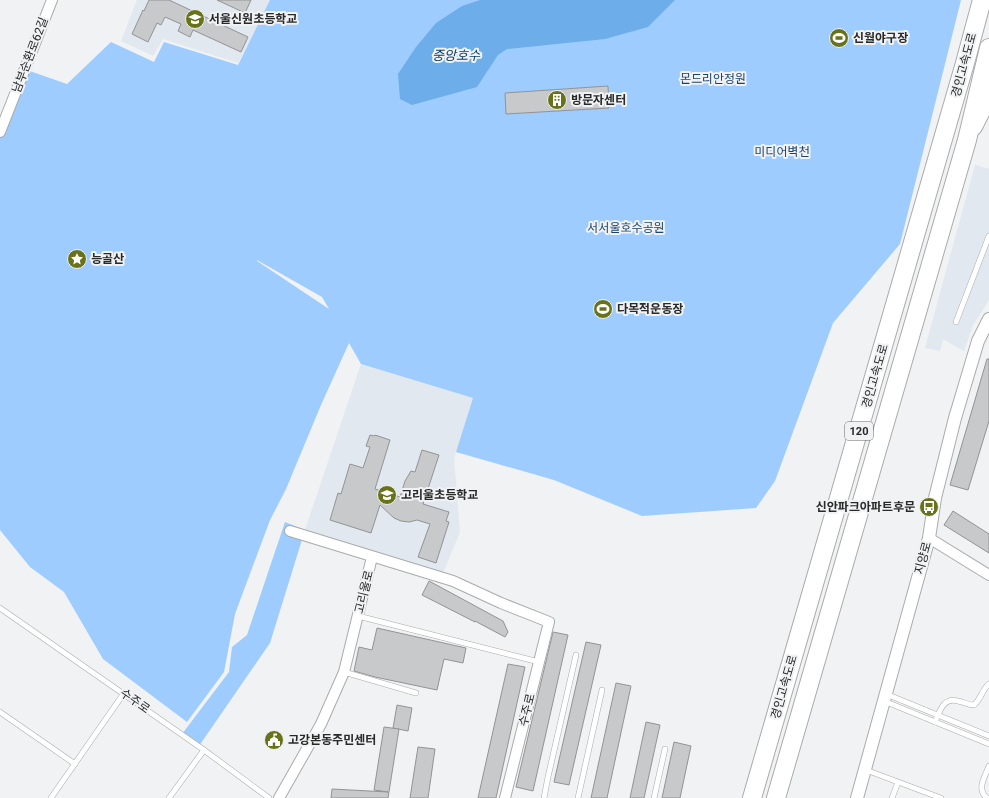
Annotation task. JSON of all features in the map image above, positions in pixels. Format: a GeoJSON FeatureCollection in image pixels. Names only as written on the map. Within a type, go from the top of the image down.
{"type":"FeatureCollection","features":[{"type":"Feature","properties":{"kind":"highway"},"geometry":{"type":"LineString","coordinates":[[965,64],[974,0]]}},
{"type":"Feature","properties":{"kind":"highway","name":"경인고속도로"},"geometry":{"type":"LineString","coordinates":[[752,798],[965,64],[982,0]]}},
{"type":"Feature","properties":{"kind":"highway","name":"경인고속도로"},"geometry":{"type":"LineString","coordinates":[[776,798],[967,140],[989,48]]}},
{"type":"Feature","properties":{"kind":"highway"},"geometry":{"type":"LineString","coordinates":[[967,140],[989,95]]}},
{"type":"Feature","properties":{"kind":"street","name":"남부순환로62길"},"geometry":{"type":"LineString","coordinates":[[0,132],[52,0]]}},
{"type":"Feature","properties":{"kind":"street","name":"지양로"},"geometry":{"type":"LineString","coordinates":[[857,798],[929,538],[937,491],[955,418],[978,341],[989,319]]}},
{"type":"Feature","properties":{"kind":"street"},"geometry":{"type":"LineString","coordinates":[[290,532],[372,557]]}},
{"type":"Feature","properties":{"kind":"street"},"geometry":{"type":"LineString","coordinates":[[929,538],[989,575]]}},
{"type":"Feature","properties":{"kind":"street","name":"고리울로"},"geometry":{"type":"LineString","coordinates":[[279,798],[321,724],[344,672],[372,557],[453,581],[501,603],[549,622]]}},
{"type":"Feature","properties":{"kind":"street","name":"수주로"},"geometry":{"type":"LineString","coordinates":[[504,798],[549,622]]}},
{"type":"Feature","properties":{"kind":"lane"},"geometry":{"type":"LineString","coordinates":[[956,322],[989,236]]}},
{"type":"Feature","properties":{"kind":"lane","name":"수주로"},"geometry":{"type":"LineString","coordinates":[[0,608],[124,693],[269,798]]}},
{"type":"Feature","properties":{"kind":"lane"},"geometry":{"type":"LineString","coordinates":[[358,616],[539,662]]}},
{"type":"Feature","properties":{"kind":"lane"},"geometry":{"type":"LineString","coordinates":[[544,798],[576,655]]}},
{"type":"Feature","properties":{"kind":"lane"},"geometry":{"type":"LineString","coordinates":[[344,672],[416,693]]}},
{"type":"Feature","properties":{"kind":"lane"},"geometry":{"type":"LineString","coordinates":[[935,722],[942,706],[946,701],[957,700],[974,705],[979,701],[985,688],[989,684]]}},
{"type":"Feature","properties":{"kind":"lane"},"geometry":{"type":"LineString","coordinates":[[578,798],[602,690]]}},
{"type":"Feature","properties":{"kind":"lane"},"geometry":{"type":"LineString","coordinates":[[51,798],[124,693]]}},
{"type":"Feature","properties":{"kind":"lane"},"geometry":{"type":"LineString","coordinates":[[885,698],[938,715],[989,736]]}},
{"type":"Feature","properties":{"kind":"lane"},"geometry":{"type":"LineString","coordinates":[[885,698],[935,722],[989,744]]}},
{"type":"Feature","properties":{"kind":"lane"},"geometry":{"type":"LineString","coordinates":[[0,712],[74,764]]}},
{"type":"Feature","properties":{"kind":"lane"},"geometry":{"type":"LineString","coordinates":[[654,798],[665,749]]}},
{"type":"Feature","properties":{"kind":"lane"},"geometry":{"type":"LineString","coordinates":[[169,798],[204,750]]}},
{"type":"Feature","properties":{"kind":"lane"},"geometry":{"type":"LineString","coordinates":[[987,798],[982,794],[981,789],[989,766]]}},
{"type":"Feature","properties":{"kind":"lane"},"geometry":{"type":"LineString","coordinates":[[865,769],[941,798]]}},
{"type":"Feature","properties":{"kind":"lane"},"geometry":{"type":"LineString","coordinates":[[892,798],[898,782]]}},
{"type":"Feature","properties":{"kind":"shaded area","name":"서울신원초등학교"},"geometry":{"type":"Polygon","coordinates":[[[137,0],[271,0],[238,63],[163,39],[153,56],[121,41],[137,0]]]}},
{"type":"Feature","properties":{"kind":"shaded area"},"geometry":{"type":"Polygon","coordinates":[[[975,165],[989,169],[989,300],[973,325],[964,351],[943,339],[940,351],[925,348],[975,165]]]}},
{"type":"Feature","properties":{"kind":"shaded area","name":"고리울초등학교"},"geometry":{"type":"Polygon","coordinates":[[[361,364],[473,398],[454,459],[460,532],[443,573],[305,530],[361,364]]]}},
{"type":"Feature","properties":{"kind":"green space","name":"서서울호수공원"},"geometry":{"type":"Polygon","coordinates":[[[270,0],[961,0],[900,244],[833,323],[775,481],[756,508],[642,516],[554,480],[456,452],[473,398],[361,364],[349,343],[286,489],[270,520],[235,614],[224,672],[187,722],[103,659],[64,592],[30,567],[0,530],[0,132],[24,69],[67,84],[111,42],[154,62],[164,42],[238,65],[270,0]],[[257,260],[329,309],[322,297],[257,260]]]}},
{"type":"Feature","properties":{"kind":"green space"},"geometry":{"type":"Polygon","coordinates":[[[285,522],[305,530],[270,643],[199,746],[182,734],[229,672],[232,647],[247,635],[285,522]]]}},
{"type":"Feature","properties":{"kind":"water","name":"중앙호수"},"geometry":{"type":"Polygon","coordinates":[[[480,0],[675,0],[648,27],[605,39],[507,49],[498,55],[477,87],[412,105],[400,99],[398,74],[416,47],[436,23],[462,6],[480,0]]]}},
{"type":"Feature","properties":{"kind":"building"},"geometry":{"type":"Polygon","coordinates":[[[149,0],[169,0],[248,37],[241,52],[193,30],[190,37],[178,31],[181,24],[165,17],[161,25],[157,23],[148,42],[132,34],[149,0]]]}},
{"type":"Feature","properties":{"kind":"building"},"geometry":{"type":"Polygon","coordinates":[[[217,0],[251,0],[245,13],[217,0]]]}},
{"type":"Feature","properties":{"kind":"building","name":"방문자센터"},"geometry":{"type":"Polygon","coordinates":[[[608,86],[609,108],[506,114],[505,93],[608,86]]]}},
{"type":"Feature","properties":{"kind":"building"},"geometry":{"type":"Polygon","coordinates":[[[987,359],[989,359],[989,421],[968,490],[950,485],[987,359]]]}},
{"type":"Feature","properties":{"kind":"building"},"geometry":{"type":"Polygon","coordinates":[[[370,435],[375,435],[390,440],[375,489],[400,497],[405,481],[411,471],[415,472],[422,450],[439,455],[423,504],[449,512],[446,521],[449,522],[436,563],[418,557],[430,524],[417,520],[409,522],[401,521],[394,518],[380,505],[371,533],[330,520],[338,493],[341,494],[350,464],[363,468],[370,447],[366,446],[370,435]]]}},
{"type":"Feature","properties":{"kind":"building"},"geometry":{"type":"Polygon","coordinates":[[[953,511],[989,534],[989,553],[944,525],[953,511]]]}},
{"type":"Feature","properties":{"kind":"building"},"geometry":{"type":"Polygon","coordinates":[[[429,581],[503,621],[508,632],[505,637],[422,595],[429,581]]]}},
{"type":"Feature","properties":{"kind":"building"},"geometry":{"type":"Polygon","coordinates":[[[377,628],[466,648],[463,663],[444,659],[437,690],[354,671],[359,647],[372,650],[377,628]]]}},
{"type":"Feature","properties":{"kind":"building"},"geometry":{"type":"Polygon","coordinates":[[[553,632],[568,635],[533,791],[516,787],[553,632]]]}},
{"type":"Feature","properties":{"kind":"building"},"geometry":{"type":"Polygon","coordinates":[[[586,642],[601,645],[569,785],[554,782],[586,642]]]}},
{"type":"Feature","properties":{"kind":"building"},"geometry":{"type":"Polygon","coordinates":[[[508,664],[525,667],[496,798],[478,798],[508,664]]]}},
{"type":"Feature","properties":{"kind":"building"},"geometry":{"type":"Polygon","coordinates":[[[616,683],[631,686],[607,798],[591,798],[616,683]]]}},
{"type":"Feature","properties":{"kind":"building"},"geometry":{"type":"Polygon","coordinates":[[[397,705],[412,708],[408,731],[393,728],[397,705]]]}},
{"type":"Feature","properties":{"kind":"building"},"geometry":{"type":"Polygon","coordinates":[[[646,722],[660,725],[644,798],[630,798],[646,722]]]}},
{"type":"Feature","properties":{"kind":"building"},"geometry":{"type":"Polygon","coordinates":[[[384,727],[399,729],[388,798],[331,798],[332,789],[388,792],[374,790],[384,727]]]}},
{"type":"Feature","properties":{"kind":"building"},"geometry":{"type":"Polygon","coordinates":[[[674,742],[691,746],[680,798],[662,798],[674,742]]]}},
{"type":"Feature","properties":{"kind":"building"},"geometry":{"type":"Polygon","coordinates":[[[418,747],[435,749],[428,798],[410,798],[418,747]]]}},
{"type":"Feature","properties":{"kind":"place","name":"서울신원초등학교"},"geometry":{"type":"Point","coordinates":[195,19]}},
{"type":"Feature","properties":{"kind":"place","name":"신월야구장"},"geometry":{"type":"Point","coordinates":[839,38]}},
{"type":"Feature","properties":{"kind":"place","name":"방문자센터"},"geometry":{"type":"Point","coordinates":[557,100]}},
{"type":"Feature","properties":{"kind":"place","name":"능골산"},"geometry":{"type":"Point","coordinates":[77,259]}},
{"type":"Feature","properties":{"kind":"place","name":"다목적운동장"},"geometry":{"type":"Point","coordinates":[603,309]}},
{"type":"Feature","properties":{"kind":"place","name":"고리울초등학교"},"geometry":{"type":"Point","coordinates":[387,495]}},
{"type":"Feature","properties":{"kind":"place","name":"신안파크아파트후문"},"geometry":{"type":"Point","coordinates":[929,507]}},
{"type":"Feature","properties":{"kind":"place","name":"고강본동주민센터"},"geometry":{"type":"Point","coordinates":[274,740]}},
{"type":"Feature","properties":{"kind":"park label","name":"몬드리안정원"},"geometry":{"type":"Point","coordinates":[713,79]}},
{"type":"Feature","properties":{"kind":"park label","name":"미디어벽천"},"geometry":{"type":"Point","coordinates":[782,152]}}]}
